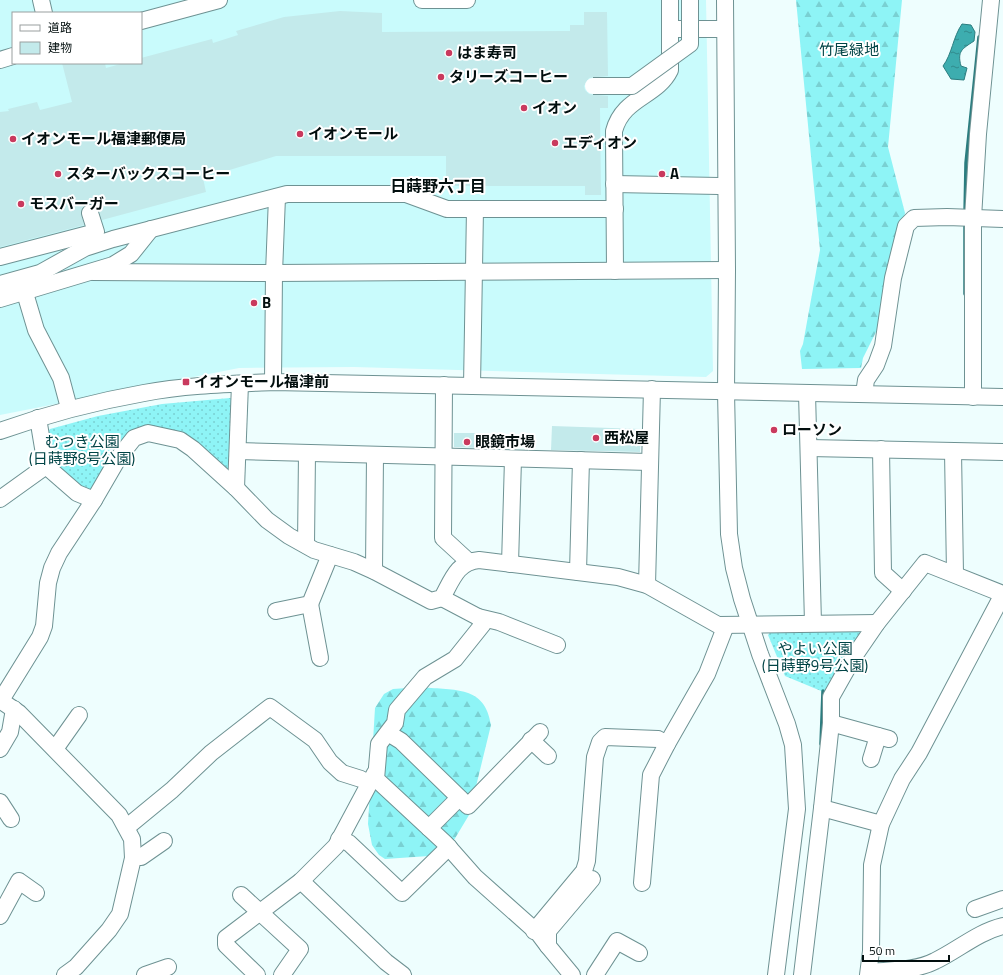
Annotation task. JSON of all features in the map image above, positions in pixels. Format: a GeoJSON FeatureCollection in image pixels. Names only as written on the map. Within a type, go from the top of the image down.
{"type":"FeatureCollection","features":[{"type":"Feature","properties":{"kind":"street"},"geometry":{"type":"LineString","coordinates":[[40,0],[44,12]]}},
{"type":"Feature","properties":{"kind":"street"},"geometry":{"type":"LineString","coordinates":[[142,21],[218,0]]}},
{"type":"Feature","properties":{"kind":"street"},"geometry":{"type":"LineString","coordinates":[[422,0],[467,0]]}},
{"type":"Feature","properties":{"kind":"street"},"geometry":{"type":"LineString","coordinates":[[615,271],[614,131],[617,119],[625,109],[666,79],[670,70],[670,0]]}},
{"type":"Feature","properties":{"kind":"street"},"geometry":{"type":"LineString","coordinates":[[593,86],[632,86],[690,44],[690,0]]}},
{"type":"Feature","properties":{"kind":"street"},"geometry":{"type":"LineString","coordinates":[[717,0],[720,186],[724,270]]}},
{"type":"Feature","properties":{"kind":"street"},"geometry":{"type":"LineString","coordinates":[[725,0],[724,270],[729,534],[734,568],[750,624],[787,724],[793,746],[795,767],[797,809],[776,975]]}},
{"type":"Feature","properties":{"kind":"street"},"geometry":{"type":"LineString","coordinates":[[973,397],[973,218],[978,134],[992,0]]}},
{"type":"Feature","properties":{"kind":"street"},"geometry":{"type":"LineString","coordinates":[[670,28],[718,29]]}},
{"type":"Feature","properties":{"kind":"street"},"geometry":{"type":"LineString","coordinates":[[0,60],[12,56]]}},
{"type":"Feature","properties":{"kind":"street"},"geometry":{"type":"LineString","coordinates":[[614,184],[720,186]]}},
{"type":"Feature","properties":{"kind":"street"},"geometry":{"type":"LineString","coordinates":[[0,284],[40,273],[85,248],[113,239],[287,194],[406,194],[447,209],[614,209]]}},
{"type":"Feature","properties":{"kind":"street"},"geometry":{"type":"LineString","coordinates":[[273,382],[274,273],[277,197]]}},
{"type":"Feature","properties":{"kind":"street"},"geometry":{"type":"LineString","coordinates":[[472,386],[475,209]]}},
{"type":"Feature","properties":{"kind":"street"},"geometry":{"type":"LineString","coordinates":[[0,257],[96,232],[90,213]]}},
{"type":"Feature","properties":{"kind":"street"},"geometry":{"type":"LineString","coordinates":[[864,394],[866,380],[876,365],[883,346],[893,278],[906,226],[914,218],[947,224],[973,218],[1003,219]]}},
{"type":"Feature","properties":{"kind":"street"},"geometry":{"type":"LineString","coordinates":[[0,299],[113,265],[131,254],[151,229]]}},
{"type":"Feature","properties":{"kind":"street"},"geometry":{"type":"LineString","coordinates":[[0,266],[35,256],[40,273]]}},
{"type":"Feature","properties":{"kind":"street"},"geometry":{"type":"LineString","coordinates":[[93,272],[274,273],[724,270]]}},
{"type":"Feature","properties":{"kind":"street"},"geometry":{"type":"LineString","coordinates":[[0,284],[21,279],[36,330],[62,378],[69,408]]}},
{"type":"Feature","properties":{"kind":"street"},"geometry":{"type":"LineString","coordinates":[[0,431],[69,408],[144,392],[187,387],[273,382],[973,397],[1003,396]]}},
{"type":"Feature","properties":{"kind":"street"},"geometry":{"type":"LineString","coordinates":[[236,488],[240,384]]}},
{"type":"Feature","properties":{"kind":"street"},"geometry":{"type":"LineString","coordinates":[[444,385],[443,538],[468,561]]}},
{"type":"Feature","properties":{"kind":"street"},"geometry":{"type":"LineString","coordinates":[[647,585],[652,389]]}},
{"type":"Feature","properties":{"kind":"street"},"geometry":{"type":"LineString","coordinates":[[807,393],[812,623]]}},
{"type":"Feature","properties":{"kind":"street"},"geometry":{"type":"LineString","coordinates":[[38,418],[46,466],[77,492],[94,500]]}},
{"type":"Feature","properties":{"kind":"street"},"geometry":{"type":"LineString","coordinates":[[0,749],[10,732],[5,703],[40,637],[44,626],[48,583],[52,568],[59,553],[134,438],[148,433],[180,440],[193,449],[236,488],[267,520],[289,536],[306,546],[374,571],[430,601],[436,601],[442,598],[457,572],[468,561],[479,560],[618,577],[647,585],[706,620],[718,625],[877,623]]}},
{"type":"Feature","properties":{"kind":"street"},"geometry":{"type":"LineString","coordinates":[[809,448],[1003,452]]}},
{"type":"Feature","properties":{"kind":"street"},"geometry":{"type":"LineString","coordinates":[[881,449],[883,573],[903,591]]}},
{"type":"Feature","properties":{"kind":"street"},"geometry":{"type":"LineString","coordinates":[[238,451],[649,462]]}},
{"type":"Feature","properties":{"kind":"street"},"geometry":{"type":"LineString","coordinates":[[953,451],[955,574]]}},
{"type":"Feature","properties":{"kind":"street"},"geometry":{"type":"LineString","coordinates":[[306,546],[307,453]]}},
{"type":"Feature","properties":{"kind":"street"},"geometry":{"type":"LineString","coordinates":[[374,571],[375,455]]}},
{"type":"Feature","properties":{"kind":"street"},"geometry":{"type":"LineString","coordinates":[[510,564],[513,458]]}},
{"type":"Feature","properties":{"kind":"street"},"geometry":{"type":"LineString","coordinates":[[578,572],[581,460]]}},
{"type":"Feature","properties":{"kind":"street"},"geometry":{"type":"LineString","coordinates":[[0,498],[46,466]]}},
{"type":"Feature","properties":{"kind":"street"},"geometry":{"type":"LineString","coordinates":[[320,658],[310,604],[330,555]]}},
{"type":"Feature","properties":{"kind":"street"},"geometry":{"type":"LineString","coordinates":[[802,975],[831,723],[831,697],[853,658],[877,623],[925,563],[1003,594],[919,753],[902,779],[881,824],[872,865],[872,925],[869,974],[920,966],[934,962],[970,940],[1003,926]]}},
{"type":"Feature","properties":{"kind":"street"},"geometry":{"type":"LineString","coordinates":[[442,598],[478,617],[499,622],[557,645]]}},
{"type":"Feature","properties":{"kind":"street"},"geometry":{"type":"LineString","coordinates":[[276,611],[310,604]]}},
{"type":"Feature","properties":{"kind":"street"},"geometry":{"type":"LineString","coordinates":[[257,975],[226,945],[226,938],[301,881],[336,846],[368,776],[379,744],[388,733],[394,722],[397,710],[425,677],[455,659],[482,624],[478,617]]}},
{"type":"Feature","properties":{"kind":"street"},"geometry":{"type":"LineString","coordinates":[[642,883],[651,775],[707,674],[726,625]]}},
{"type":"Feature","properties":{"kind":"street"},"geometry":{"type":"LineString","coordinates":[[5,703],[55,749],[120,815],[132,839],[133,856],[120,914],[76,972]]}},
{"type":"Feature","properties":{"kind":"street"},"geometry":{"type":"LineString","coordinates":[[127,827],[172,790],[210,753],[270,707],[315,740],[330,762],[342,773],[368,776],[376,779],[449,847],[475,877],[534,931],[572,975]]}},
{"type":"Feature","properties":{"kind":"street"},"geometry":{"type":"LineString","coordinates":[[55,749],[79,716]]}},
{"type":"Feature","properties":{"kind":"street"},"geometry":{"type":"LineString","coordinates":[[831,723],[884,738],[871,760]]}},
{"type":"Feature","properties":{"kind":"street"},"geometry":{"type":"LineString","coordinates":[[388,733],[401,741],[458,798],[468,806],[536,736],[548,756]]}},
{"type":"Feature","properties":{"kind":"street"},"geometry":{"type":"LineString","coordinates":[[534,931],[584,871],[587,861],[594,757],[600,742],[605,737],[658,740],[667,744]]}},
{"type":"Feature","properties":{"kind":"street"},"geometry":{"type":"LineString","coordinates":[[429,828],[458,798]]}},
{"type":"Feature","properties":{"kind":"street"},"geometry":{"type":"LineString","coordinates":[[0,802],[11,819]]}},
{"type":"Feature","properties":{"kind":"street"},"geometry":{"type":"LineString","coordinates":[[822,808],[881,824]]}},
{"type":"Feature","properties":{"kind":"street"},"geometry":{"type":"LineString","coordinates":[[339,839],[349,843],[402,893],[449,847]]}},
{"type":"Feature","properties":{"kind":"street"},"geometry":{"type":"LineString","coordinates":[[133,856],[141,857],[164,841]]}},
{"type":"Feature","properties":{"kind":"street"},"geometry":{"type":"LineString","coordinates":[[548,946],[548,931],[592,879]]}},
{"type":"Feature","properties":{"kind":"street"},"geometry":{"type":"LineString","coordinates":[[0,916],[19,881],[36,893]]}},
{"type":"Feature","properties":{"kind":"street"},"geometry":{"type":"LineString","coordinates":[[301,881],[386,962],[404,975]]}},
{"type":"Feature","properties":{"kind":"street"},"geometry":{"type":"LineString","coordinates":[[241,895],[300,949],[282,975]]}},
{"type":"Feature","properties":{"kind":"street"},"geometry":{"type":"LineString","coordinates":[[975,909],[1003,900]]}},
{"type":"Feature","properties":{"kind":"street"},"geometry":{"type":"LineString","coordinates":[[595,975],[617,941],[639,953]]}},
{"type":"Feature","properties":{"kind":"street"},"geometry":{"type":"LineString","coordinates":[[144,975],[168,967]]}},
{"type":"Feature","properties":{"kind":"shaded area"},"geometry":{"type":"Polygon","coordinates":[[[0,0],[706,0],[713,371],[706,377],[354,367],[239,368],[0,415],[0,0]]]}},
{"type":"Feature","properties":{"kind":"green space","name":"竹尾緑地"},"geometry":{"type":"Polygon","coordinates":[[[796,0],[902,0],[888,147],[905,213],[890,270],[880,324],[863,358],[861,368],[802,369],[800,351],[803,344],[820,250],[796,0]]]}},
{"type":"Feature","properties":{"kind":"green space","name":"むつき公園 (日蒔野8号公園)"},"geometry":{"type":"Polygon","coordinates":[[[230,398],[235,401],[233,472],[228,474],[150,427],[90,492],[84,492],[52,463],[46,434],[50,429],[98,416],[162,404],[230,398]]]}},
{"type":"Feature","properties":{"kind":"green space","name":"やよい公園 (日蒔野9号公園)"},"geometry":{"type":"Polygon","coordinates":[[[773,629],[859,629],[863,633],[826,693],[785,676],[768,635],[773,629]]]}},
{"type":"Feature","properties":{"kind":"green space"},"geometry":{"type":"Polygon","coordinates":[[[422,687],[457,690],[467,692],[475,696],[488,712],[491,725],[469,815],[454,840],[441,853],[429,856],[385,859],[379,855],[372,845],[368,824],[375,708],[384,694],[393,689],[422,687]]]}},
{"type":"Feature","properties":{"kind":"water"},"geometry":{"type":"Polygon","coordinates":[[[962,24],[971,25],[975,32],[974,41],[964,48],[960,54],[961,66],[967,68],[964,80],[951,79],[943,66],[956,34],[962,24]]]}},
{"type":"Feature","properties":{"kind":"building","name":"イオンモール"},"geometry":{"type":"Polygon","coordinates":[[[340,11],[382,13],[382,32],[570,31],[570,25],[584,25],[584,12],[607,12],[608,76],[589,78],[584,86],[585,90],[589,94],[608,96],[608,108],[600,108],[601,195],[585,195],[585,186],[446,186],[446,156],[276,156],[203,178],[206,192],[102,220],[97,206],[87,204],[81,211],[84,225],[0,247],[0,112],[9,111],[8,109],[37,102],[40,110],[72,102],[62,64],[105,64],[106,68],[120,64],[142,64],[142,58],[212,39],[213,43],[238,35],[236,31],[284,17],[340,11]]]}},
{"type":"Feature","properties":{"kind":"building","name":"西松屋"},"geometry":{"type":"Polygon","coordinates":[[[552,426],[641,429],[640,452],[551,450],[552,426]]]}},
{"type":"Feature","properties":{"kind":"building","name":"眼鏡市場"},"geometry":{"type":"Polygon","coordinates":[[[454,433],[479,433],[479,448],[454,447],[454,433]]]}},
{"type":"Feature","properties":{"kind":"waterway"},"geometry":{"type":"LineString","coordinates":[[965,214],[966,163],[979,37]]}},
{"type":"Feature","properties":{"kind":"waterway"},"geometry":{"type":"LineString","coordinates":[[965,224],[965,294]]}},
{"type":"Feature","properties":{"kind":"waterway"},"geometry":{"type":"LineString","coordinates":[[821,744],[823,691]]}},
{"type":"Feature","properties":{"kind":"place","name":"はま寿司"},"geometry":{"type":"Point","coordinates":[449,53]}},
{"type":"Feature","properties":{"kind":"place","name":"タリーズコーヒー"},"geometry":{"type":"Point","coordinates":[441,77]}},
{"type":"Feature","properties":{"kind":"place","name":"イオン"},"geometry":{"type":"Point","coordinates":[524,108]}},
{"type":"Feature","properties":{"kind":"place","name":"イオンモール"},"geometry":{"type":"Point","coordinates":[300,134]}},
{"type":"Feature","properties":{"kind":"place","name":"イオンモール福津郵便局"},"geometry":{"type":"Point","coordinates":[13,139]}},
{"type":"Feature","properties":{"kind":"place","name":"エディオン"},"geometry":{"type":"Point","coordinates":[555,143]}},
{"type":"Feature","properties":{"kind":"place","name":"スターバックスコーヒー"},"geometry":{"type":"Point","coordinates":[58,174]}},
{"type":"Feature","properties":{"kind":"place","name":"A"},"geometry":{"type":"Point","coordinates":[662,174]}},
{"type":"Feature","properties":{"kind":"place","name":"モスバーガー"},"geometry":{"type":"Point","coordinates":[21,204]}},
{"type":"Feature","properties":{"kind":"place","name":"B"},"geometry":{"type":"Point","coordinates":[254,303]}},
{"type":"Feature","properties":{"kind":"place","name":"イオンモール福津前"},"geometry":{"type":"Point","coordinates":[186,382]}},
{"type":"Feature","properties":{"kind":"place","name":"ローソン"},"geometry":{"type":"Point","coordinates":[774,430]}},
{"type":"Feature","properties":{"kind":"place","name":"西松屋"},"geometry":{"type":"Point","coordinates":[596,438]}},
{"type":"Feature","properties":{"kind":"place","name":"眼鏡市場"},"geometry":{"type":"Point","coordinates":[467,442]}},
{"type":"Feature","properties":{"kind":"district","name":"日蒔野六丁目"},"geometry":{"type":"Point","coordinates":[438,186]}}]}
